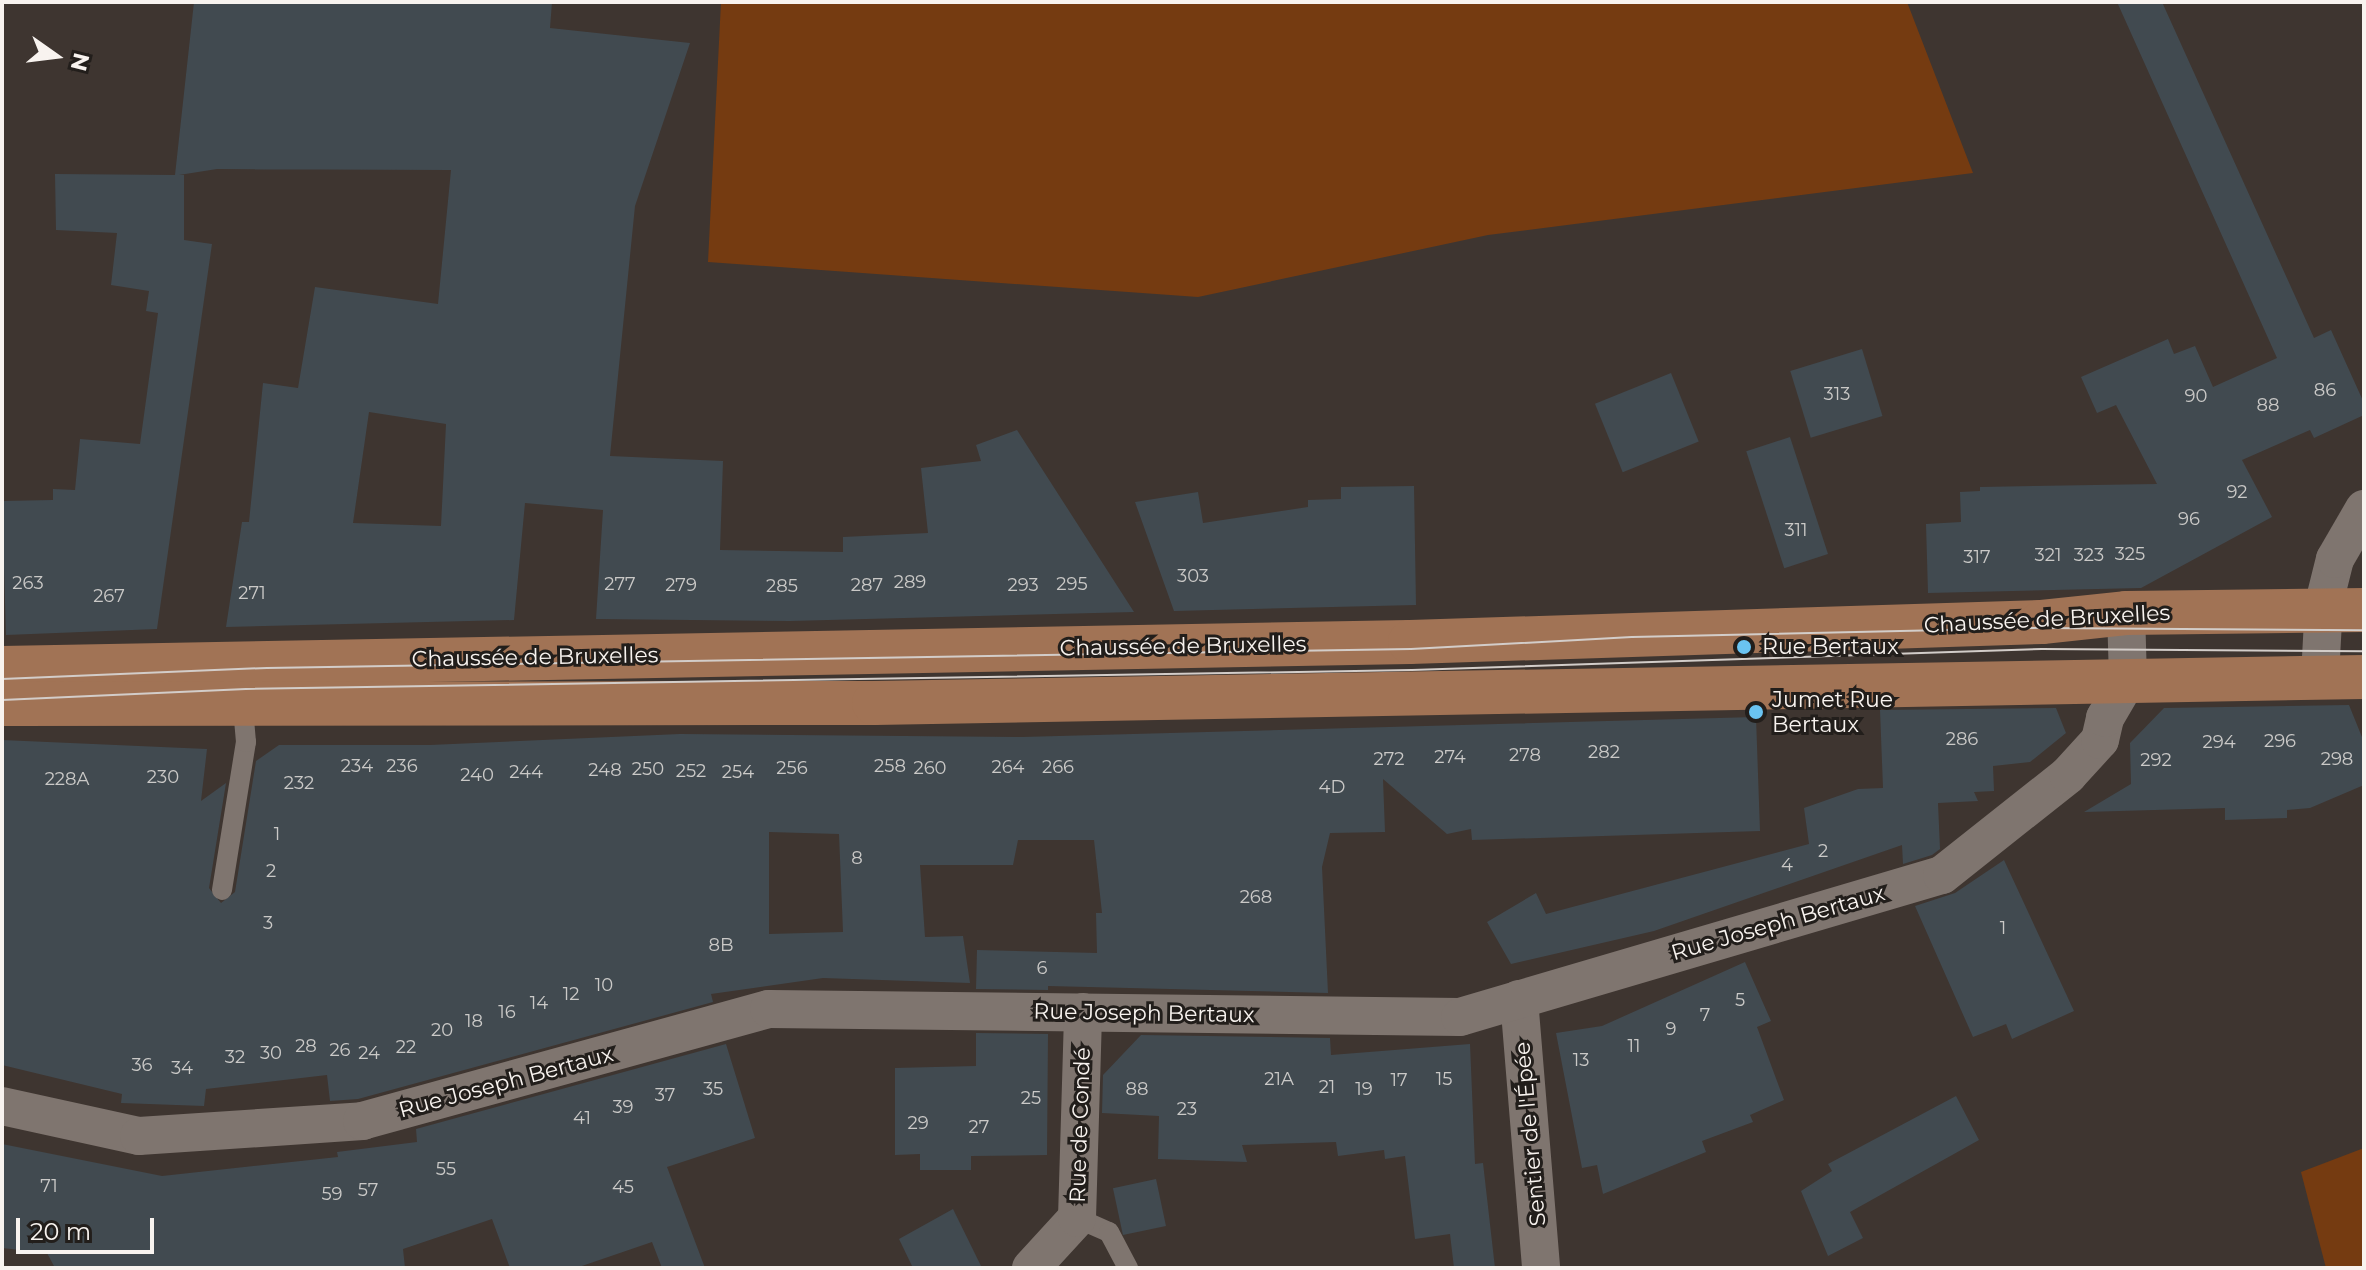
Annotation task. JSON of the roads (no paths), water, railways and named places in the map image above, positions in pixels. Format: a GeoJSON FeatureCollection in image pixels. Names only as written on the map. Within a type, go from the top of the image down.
{"type":"FeatureCollection","features":[{"type":"Feature","properties":{"kind":"main road","name":"Chaussée de Bruxelles"},"geometry":{"type":"LineString","coordinates":[[2,668],[1410,642],[2042,622],[2126,613],[2344,610]]}},
{"type":"Feature","properties":{"kind":"main road"},"geometry":{"type":"LineString","coordinates":[[2,704],[243,706],[1634,693],[2128,679],[2364,677]]}},
{"type":"Feature","properties":{"kind":"street"},"geometry":{"type":"LineString","coordinates":[[2320,676],[2344,610],[2335,559],[2364,509]]}},
{"type":"Feature","properties":{"kind":"street"},"geometry":{"type":"LineString","coordinates":[[2126,613],[2128,679]]}},
{"type":"Feature","properties":{"kind":"street","name":"Rue Joseph Bertaux"},"geometry":{"type":"LineString","coordinates":[[2,1106],[139,1136],[362,1121],[769,1009],[1460,1017],[1942,875],[2068,775],[2100,740],[2105,718],[2128,679]]}},
{"type":"Feature","properties":{"kind":"street","name":"Sentier de l'Épée"},"geometry":{"type":"LineString","coordinates":[[1519,999],[1541,1268]]}},
{"type":"Feature","properties":{"kind":"street","name":"Rue de Condé"},"geometry":{"type":"LineString","coordinates":[[1031,1268],[1077,1218],[1083,1012]]}},
{"type":"Feature","properties":{"kind":"lane"},"geometry":{"type":"LineString","coordinates":[[222,890],[246,742],[243,706]]}},
{"type":"Feature","properties":{"kind":"lane"},"geometry":{"type":"LineString","coordinates":[[1077,1218],[1109,1232],[1128,1268]]}},
{"type":"Feature","properties":{"kind":"tram line"},"geometry":{"type":"LineString","coordinates":[[2,679],[267,668],[1411,649],[1632,637],[2042,628],[2364,630]]}},
{"type":"Feature","properties":{"kind":"tram line"},"geometry":{"type":"LineString","coordinates":[[2,700],[246,689],[1412,670],[2042,649],[2364,651]]}},
{"type":"Feature","properties":{"kind":"place","name":"Rue Bertaux"},"geometry":{"type":"Point","coordinates":[1744,647]}},
{"type":"Feature","properties":{"kind":"place","name":"Jumet Rue Bertaux"},"geometry":{"type":"Point","coordinates":[1756,712]}}]}
